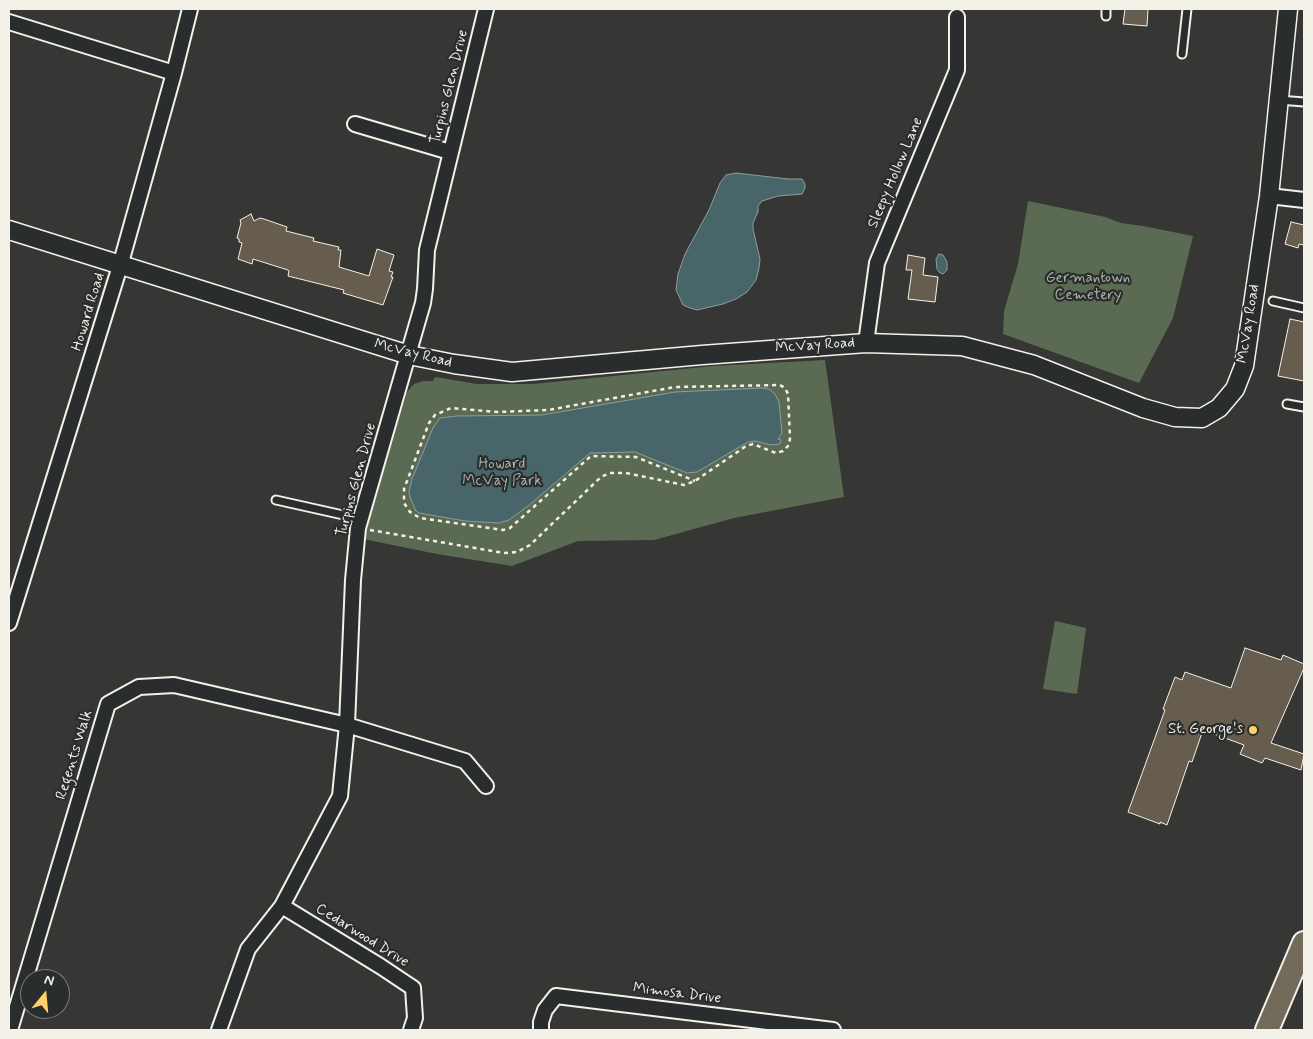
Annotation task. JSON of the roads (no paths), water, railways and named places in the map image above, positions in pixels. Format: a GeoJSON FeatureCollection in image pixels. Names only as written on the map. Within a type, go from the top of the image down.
{"type":"FeatureCollection","features":[{"type":"Feature","properties":{"kind":"main road"},"geometry":{"type":"LineString","coordinates":[[1267,1030],[1304,943]]}},
{"type":"Feature","properties":{"kind":"street","name":"Howard Road"},"geometry":{"type":"LineString","coordinates":[[9,623],[120,266],[190,9]]}},
{"type":"Feature","properties":{"kind":"street","name":"Turpins Glen Drive"},"geometry":{"type":"LineString","coordinates":[[219,1030],[248,949],[282,906],[340,796],[347,725],[353,580],[360,523],[423,302],[427,250],[486,9]]}},
{"type":"Feature","properties":{"kind":"street","name":"McVay Road"},"geometry":{"type":"LineString","coordinates":[[9,230],[409,355],[454,364],[512,372],[866,342],[962,346],[1034,365],[1082,386],[1142,408],[1175,417],[1202,418],[1219,408],[1235,389],[1244,366],[1269,196],[1288,9]]}},
{"type":"Feature","properties":{"kind":"street","name":"Sleepy Hollow Lane"},"geometry":{"type":"LineString","coordinates":[[866,342],[877,263],[957,70],[957,17]]}},
{"type":"Feature","properties":{"kind":"street"},"geometry":{"type":"LineString","coordinates":[[9,22],[174,73]]}},
{"type":"Feature","properties":{"kind":"street"},"geometry":{"type":"LineString","coordinates":[[355,124],[450,152]]}},
{"type":"Feature","properties":{"kind":"street"},"geometry":{"type":"LineString","coordinates":[[1269,196],[1304,200]]}},
{"type":"Feature","properties":{"kind":"street","name":"Regents Walk"},"geometry":{"type":"LineString","coordinates":[[10,1030],[108,704],[140,687],[174,685],[347,725],[465,761],[486,786]]}},
{"type":"Feature","properties":{"kind":"street","name":"Cedarwood Drive"},"geometry":{"type":"LineString","coordinates":[[282,906],[413,988],[415,1018],[411,1030]]}},
{"type":"Feature","properties":{"kind":"street","name":"Mimosa Drive"},"geometry":{"type":"LineString","coordinates":[[541,1030],[544,1010],[556,996],[834,1030]]}},
{"type":"Feature","properties":{"kind":"lane"},"geometry":{"type":"LineString","coordinates":[[1182,54],[1187,9]]}},
{"type":"Feature","properties":{"kind":"lane"},"geometry":{"type":"LineString","coordinates":[[1279,100],[1304,102]]}},
{"type":"Feature","properties":{"kind":"lane"},"geometry":{"type":"LineString","coordinates":[[1272,302],[1304,308]]}},
{"type":"Feature","properties":{"kind":"lane"},"geometry":{"type":"LineString","coordinates":[[1287,404],[1304,407]]}},
{"type":"Feature","properties":{"kind":"lane"},"geometry":{"type":"LineString","coordinates":[[276,500],[360,523]]}},
{"type":"Feature","properties":{"kind":"water"},"geometry":{"type":"Polygon","coordinates":[[[736,173],[802,179],[805,188],[802,194],[778,196],[762,201],[758,206],[753,229],[760,259],[759,268],[756,280],[747,292],[723,304],[697,310],[690,308],[683,305],[676,290],[678,274],[685,254],[709,210],[720,183],[726,175],[736,173]]]}},
{"type":"Feature","properties":{"kind":"water"},"geometry":{"type":"Polygon","coordinates":[[[939,254],[943,255],[947,262],[947,270],[943,274],[937,269],[936,259],[939,254]]]}},
{"type":"Feature","properties":{"kind":"water"},"geometry":{"type":"Polygon","coordinates":[[[769,389],[775,394],[779,402],[782,433],[778,439],[781,440],[780,444],[771,445],[755,441],[748,442],[697,472],[687,473],[635,452],[590,453],[528,506],[509,520],[499,523],[465,521],[419,513],[416,511],[410,497],[409,491],[412,479],[433,428],[440,418],[542,415],[675,392],[769,389]]]}},
{"type":"Feature","properties":{"kind":"place","name":"St. George's"},"geometry":{"type":"Point","coordinates":[1253,730]}},
{"type":"Feature","properties":{"kind":"park label","name":"Germantown Cemetery"},"geometry":{"type":"Point","coordinates":[1088,288]}},
{"type":"Feature","properties":{"kind":"park label","name":"Howard McVay Park"},"geometry":{"type":"Point","coordinates":[502,474]}}]}
